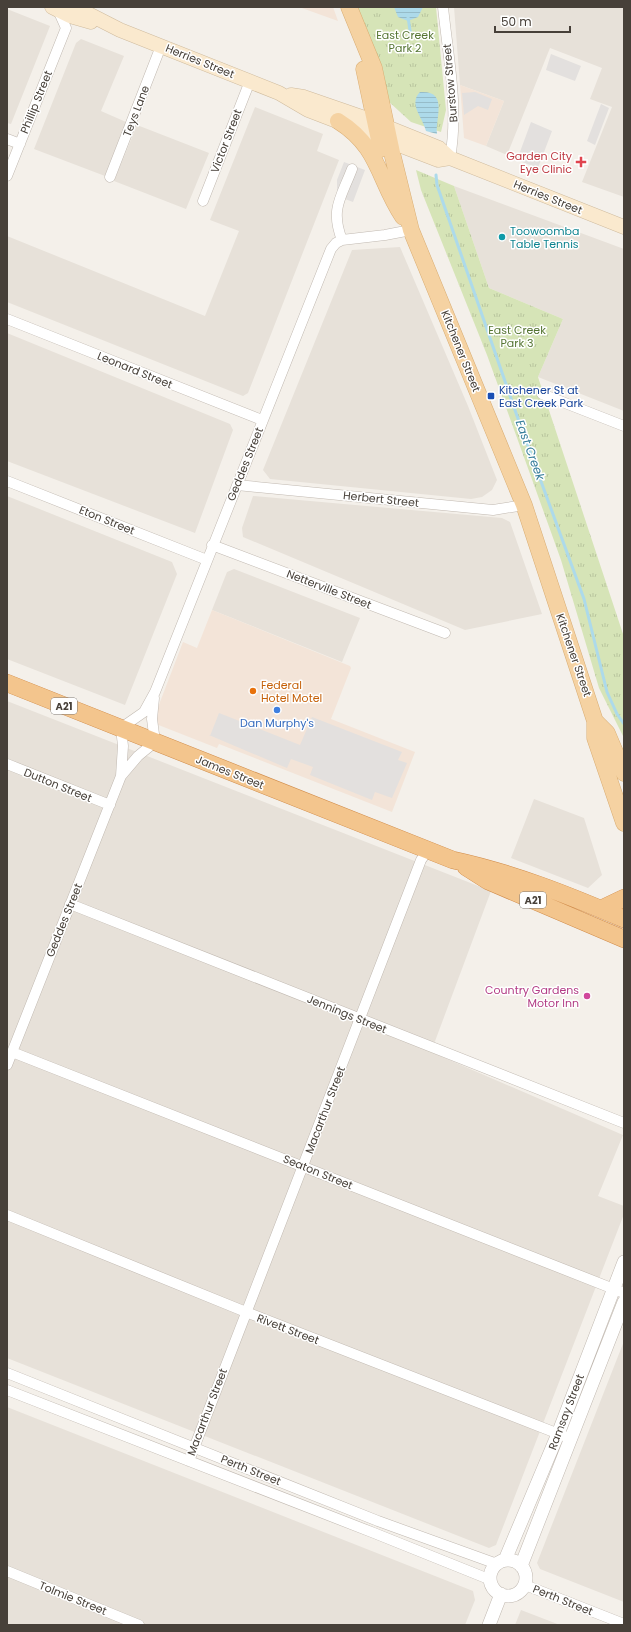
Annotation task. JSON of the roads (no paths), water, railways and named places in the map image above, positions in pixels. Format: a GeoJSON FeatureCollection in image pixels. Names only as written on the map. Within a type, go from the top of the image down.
{"type":"FeatureCollection","features":[{"type":"Feature","properties":{"kind":"highway","name":"James Street"},"geometry":{"type":"LineString","coordinates":[[7,683],[453,860],[488,881],[621,940]]}},
{"type":"Feature","properties":{"kind":"highway","name":"James Street"},"geometry":{"type":"LineString","coordinates":[[453,860],[492,868],[543,886],[624,919]]}},
{"type":"Feature","properties":{"kind":"highway"},"geometry":{"type":"LineString","coordinates":[[601,909],[624,898]]}},
{"type":"Feature","properties":{"kind":"main road","name":"Herries Street"},"geometry":{"type":"LineString","coordinates":[[75,7],[120,30],[279,93],[308,110],[338,121],[382,132]]}},
{"type":"Feature","properties":{"kind":"main road","name":"Kitchener Street"},"geometry":{"type":"LineString","coordinates":[[349,7],[355,25],[369,53],[374,68],[382,132],[396,208]]}},
{"type":"Feature","properties":{"kind":"main road","name":"Herries Street"},"geometry":{"type":"LineString","coordinates":[[55,8],[70,16],[90,15]]}},
{"type":"Feature","properties":{"kind":"main road","name":"Herries Street"},"geometry":{"type":"LineString","coordinates":[[279,93],[304,97],[382,132],[438,160],[450,158],[624,227]]}},
{"type":"Feature","properties":{"kind":"main road"},"geometry":{"type":"LineString","coordinates":[[338,121],[359,137],[370,150],[396,208],[411,230]]}},
{"type":"Feature","properties":{"kind":"main road","name":"Kitchener Street"},"geometry":{"type":"LineString","coordinates":[[382,132],[411,230],[524,505],[595,721],[595,738],[624,823]]}},
{"type":"Feature","properties":{"kind":"main road","name":"Kitchener Street"},"geometry":{"type":"LineString","coordinates":[[595,721],[607,733],[624,773]]}},
{"type":"Feature","properties":{"kind":"street","name":"Burstow Street"},"geometry":{"type":"LineString","coordinates":[[443,7],[453,109],[453,135],[450,158]]}},
{"type":"Feature","properties":{"kind":"street"},"geometry":{"type":"LineString","coordinates":[[55,8],[66,28],[90,15]]}},
{"type":"Feature","properties":{"kind":"street","name":"Phillip Street"},"geometry":{"type":"LineString","coordinates":[[7,176],[66,28]]}},
{"type":"Feature","properties":{"kind":"street","name":"Teys Lane"},"geometry":{"type":"LineString","coordinates":[[110,176],[161,46]]}},
{"type":"Feature","properties":{"kind":"street","name":"Victor Street"},"geometry":{"type":"LineString","coordinates":[[203,201],[250,81]]}},
{"type":"Feature","properties":{"kind":"street"},"geometry":{"type":"LineString","coordinates":[[7,139],[20,144]]}},
{"type":"Feature","properties":{"kind":"street"},"geometry":{"type":"LineString","coordinates":[[352,169],[336,209],[336,219],[342,240],[385,235],[411,230]]}},
{"type":"Feature","properties":{"kind":"street","name":"Geddes Street"},"geometry":{"type":"LineString","coordinates":[[7,1064],[121,776],[123,746],[121,728],[144,712],[155,692],[326,258],[336,243],[342,240]]}},
{"type":"Feature","properties":{"kind":"street","name":"Leonard Street"},"geometry":{"type":"LineString","coordinates":[[7,319],[262,420]]}},
{"type":"Feature","properties":{"kind":"street"},"geometry":{"type":"LineString","coordinates":[[542,394],[624,426]]}},
{"type":"Feature","properties":{"kind":"street","name":"Eton Street"},"geometry":{"type":"LineString","coordinates":[[7,480],[207,560]]}},
{"type":"Feature","properties":{"kind":"street","name":"Herbert Street"},"geometry":{"type":"LineString","coordinates":[[237,484],[493,510],[524,505]]}},
{"type":"Feature","properties":{"kind":"street","name":"Netterville Street"},"geometry":{"type":"LineString","coordinates":[[212,545],[445,633]]}},
{"type":"Feature","properties":{"kind":"street","name":"Geddes Street"},"geometry":{"type":"LineString","coordinates":[[121,776],[135,759],[155,742],[152,719],[155,692]]}},
{"type":"Feature","properties":{"kind":"street","name":"Dutton Street"},"geometry":{"type":"LineString","coordinates":[[7,764],[110,805]]}},
{"type":"Feature","properties":{"kind":"street","name":"Macarthur Street"},"geometry":{"type":"LineString","coordinates":[[189,1461],[421,860],[428,850]]}},
{"type":"Feature","properties":{"kind":"street","name":"Jennings Street"},"geometry":{"type":"LineString","coordinates":[[70,904],[624,1123]]}},
{"type":"Feature","properties":{"kind":"street","name":"Seaton Street"},"geometry":{"type":"LineString","coordinates":[[12,1052],[619,1291]]}},
{"type":"Feature","properties":{"kind":"street","name":"Rivett Street"},"geometry":{"type":"LineString","coordinates":[[7,1215],[246,1312],[572,1439]]}},
{"type":"Feature","properties":{"kind":"street","name":"Ramsay Street"},"geometry":{"type":"LineString","coordinates":[[501,1562],[619,1291],[624,1262]]}},
{"type":"Feature","properties":{"kind":"street","name":"Ramsay Street"},"geometry":{"type":"LineString","coordinates":[[521,1566],[572,1439],[624,1302]]}},
{"type":"Feature","properties":{"kind":"street"},"geometry":{"type":"LineString","coordinates":[[7,1390],[10,1374]]}},
{"type":"Feature","properties":{"kind":"street","name":"Perth Street"},"geometry":{"type":"LineString","coordinates":[[10,1374],[378,1521],[501,1562]]}},
{"type":"Feature","properties":{"kind":"street","name":"Perth Street"},"geometry":{"type":"LineString","coordinates":[[7,1390],[299,1503],[491,1580]]}},
{"type":"Feature","properties":{"kind":"street"},"geometry":{"type":"LineString","coordinates":[[299,1503],[304,1491]]}},
{"type":"Feature","properties":{"kind":"street"},"geometry":{"type":"LineString","coordinates":[[374,1533],[378,1521]]}},
{"type":"Feature","properties":{"kind":"street"},"geometry":{"type":"LineString","coordinates":[[514,1561],[521,1566],[526,1577],[525,1585],[516,1594],[507,1596],[501,1594],[493,1587],[491,1580],[492,1571],[501,1562],[514,1561]]}},
{"type":"Feature","properties":{"kind":"street","name":"Tolmie Street"},"geometry":{"type":"LineString","coordinates":[[7,1571],[139,1625]]}},
{"type":"Feature","properties":{"kind":"street","name":"Perth Street"},"geometry":{"type":"LineString","coordinates":[[525,1585],[624,1624]]}},
{"type":"Feature","properties":{"kind":"street"},"geometry":{"type":"LineString","coordinates":[[488,1625],[501,1594]]}},
{"type":"Feature","properties":{"kind":"water"},"geometry":{"type":"Polygon","coordinates":[[[394,7],[423,7],[418,17],[408,21],[398,17],[394,7]]]}},
{"type":"Feature","properties":{"kind":"water"},"geometry":{"type":"Polygon","coordinates":[[[420,92],[435,95],[438,100],[437,134],[426,131],[417,111],[415,101],[420,92]]]}},
{"type":"Feature","properties":{"kind":"waterway","name":"East Creek"},"geometry":{"type":"LineString","coordinates":[[408,17],[411,37]]}},
{"type":"Feature","properties":{"kind":"waterway","name":"East Creek"},"geometry":{"type":"LineString","coordinates":[[436,175],[437,185],[516,413],[584,599],[607,692],[617,714],[624,724]]}},
{"type":"Feature","properties":{"kind":"place","name":"Garden City Eye Clinic"},"geometry":{"type":"Point","coordinates":[581,162]}},
{"type":"Feature","properties":{"kind":"place","name":"Toowoomba Table Tennis"},"geometry":{"type":"Point","coordinates":[502,237]}},
{"type":"Feature","properties":{"kind":"place","name":"Kitchener St at East Creek Park"},"geometry":{"type":"Point","coordinates":[491,396]}},
{"type":"Feature","properties":{"kind":"place","name":"Federal Hotel Motel"},"geometry":{"type":"Point","coordinates":[253,691]}},
{"type":"Feature","properties":{"kind":"place","name":"Dan Murphy's"},"geometry":{"type":"Point","coordinates":[277,710]}},
{"type":"Feature","properties":{"kind":"place","name":"Country Gardens Motor Inn"},"geometry":{"type":"Point","coordinates":[587,996]}},
{"type":"Feature","properties":{"kind":"park label","name":"East Creek Park 2"},"geometry":{"type":"Point","coordinates":[405,41]}},
{"type":"Feature","properties":{"kind":"park label","name":"East Creek Park 3"},"geometry":{"type":"Point","coordinates":[517,336]}}]}
